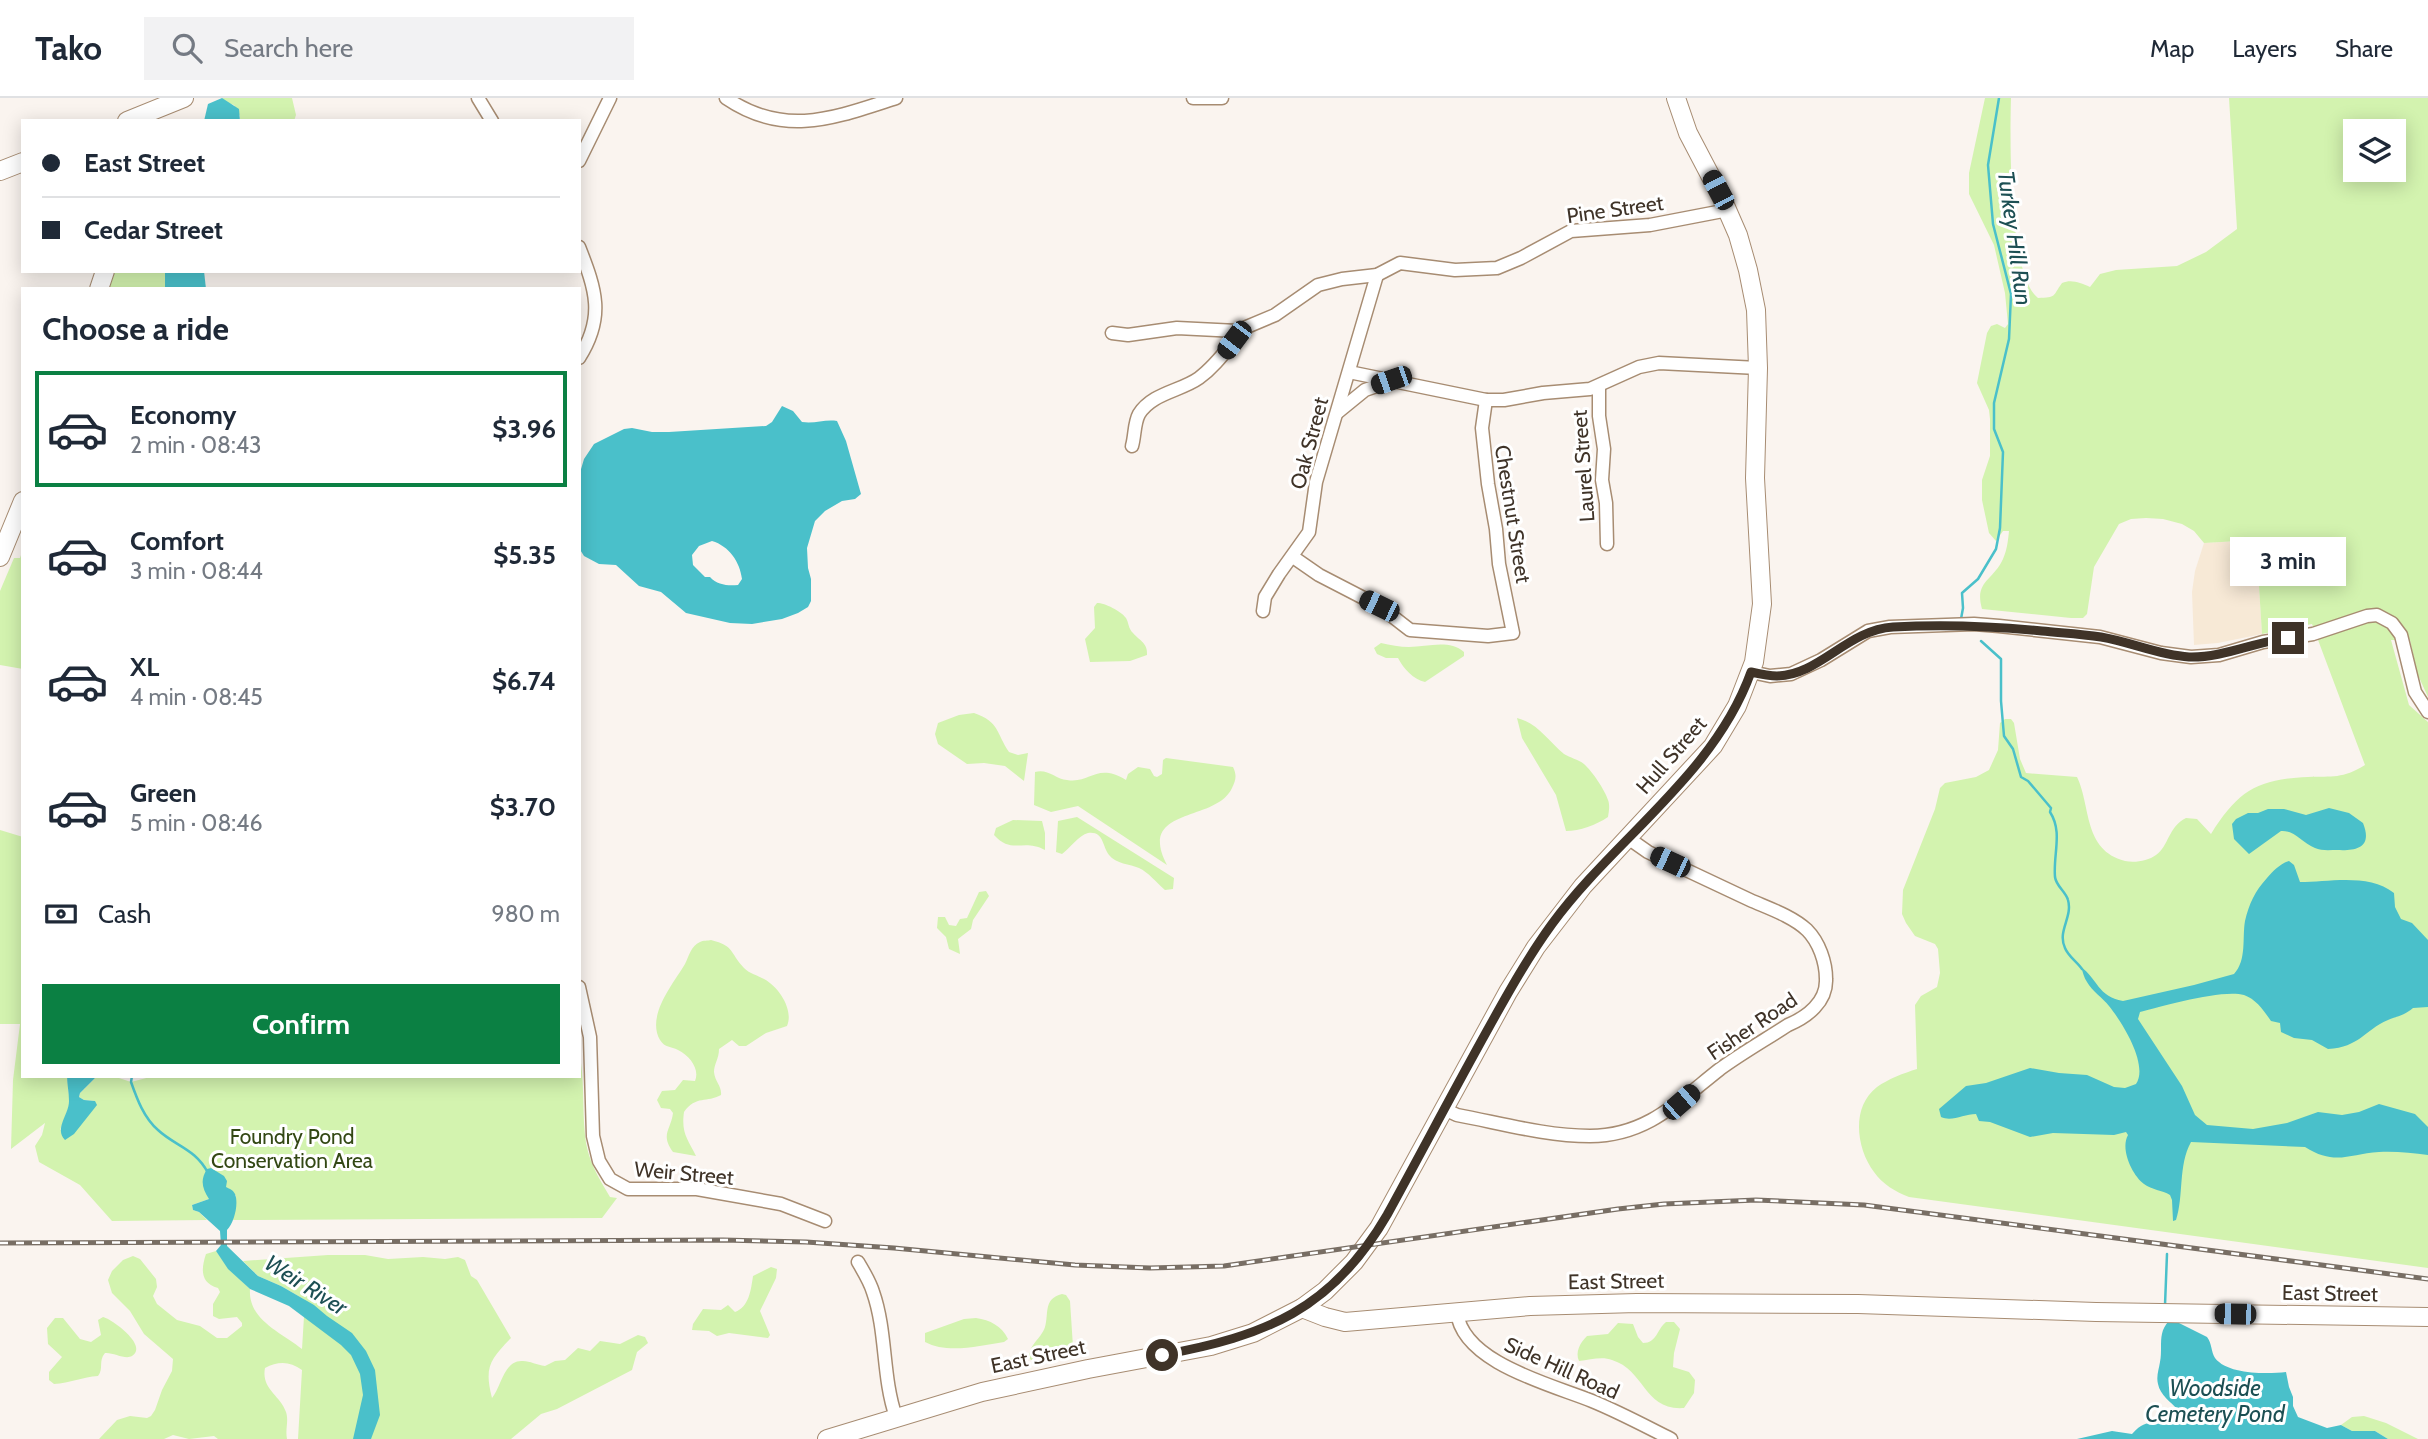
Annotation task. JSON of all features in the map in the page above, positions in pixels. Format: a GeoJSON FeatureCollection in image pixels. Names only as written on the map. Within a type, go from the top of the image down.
{"type":"FeatureCollection","features":[{"type":"Feature","properties":{"kind":"main road"},"geometry":{"type":"LineString","coordinates":[[149,117],[184,98]]}},
{"type":"Feature","properties":{"kind":"main road","name":"Hull Street"},"geometry":{"type":"LineString","coordinates":[[1302,1308],[1324,1292],[1374,1237],[1508,992],[1536,947],[1567,905],[1713,746],[1737,706],[1751,672],[1758,646],[1762,604],[1755,478],[1757,324],[1742,247],[1728,210],[1688,133],[1676,98]]}},
{"type":"Feature","properties":{"kind":"main road"},"geometry":{"type":"LineString","coordinates":[[0,170],[21,163]]}},
{"type":"Feature","properties":{"kind":"main road"},"geometry":{"type":"LineString","coordinates":[[0,557],[21,506]]}},
{"type":"Feature","properties":{"kind":"main road"},"geometry":{"type":"LineString","coordinates":[[1324,1292],[1345,1322]]}},
{"type":"Feature","properties":{"kind":"main road","name":"East Street"},"geometry":{"type":"LineString","coordinates":[[827,1439],[1019,1383],[1224,1343],[1262,1330],[1302,1308],[1332,1320],[1345,1322],[1586,1304],[1858,1304],[2084,1312],[2428,1317]]}},
{"type":"Feature","properties":{"kind":"street"},"geometry":{"type":"LineString","coordinates":[[478,98],[491,119]]}},
{"type":"Feature","properties":{"kind":"street"},"geometry":{"type":"LineString","coordinates":[[581,157],[610,98]]}},
{"type":"Feature","properties":{"kind":"street"},"geometry":{"type":"LineString","coordinates":[[726,98],[758,116],[788,121],[830,117],[896,98]]}},
{"type":"Feature","properties":{"kind":"street"},"geometry":{"type":"LineString","coordinates":[[1192,98],[1222,98]]}},
{"type":"Feature","properties":{"kind":"street","name":"Pine Street"},"geometry":{"type":"LineString","coordinates":[[1112,333],[1128,335],[1177,328],[1233,331],[1244,329],[1275,315],[1318,285],[1377,275],[1395,264],[1405,262],[1455,270],[1497,268],[1571,231],[1639,226],[1728,210]]}},
{"type":"Feature","properties":{"kind":"street"},"geometry":{"type":"LineString","coordinates":[[581,252],[593,284],[596,305],[593,332],[581,354]]}},
{"type":"Feature","properties":{"kind":"street","name":"Oak Street"},"geometry":{"type":"LineString","coordinates":[[1263,611],[1265,597],[1309,532],[1314,489],[1377,275]]}},
{"type":"Feature","properties":{"kind":"street"},"geometry":{"type":"LineString","coordinates":[[1132,446],[1137,419],[1146,407],[1164,394],[1200,377],[1219,360],[1244,329]]}},
{"type":"Feature","properties":{"kind":"street"},"geometry":{"type":"LineString","coordinates":[[1349,372],[1486,400],[1504,400],[1598,386],[1629,371],[1659,363],[1758,368]]}},
{"type":"Feature","properties":{"kind":"street"},"geometry":{"type":"LineString","coordinates":[[1334,416],[1365,390],[1391,380]]}},
{"type":"Feature","properties":{"kind":"street","name":"Laurel Street"},"geometry":{"type":"LineString","coordinates":[[1598,386],[1604,449],[1602,480],[1606,503],[1607,544]]}},
{"type":"Feature","properties":{"kind":"street","name":"Chestnut Street"},"geometry":{"type":"LineString","coordinates":[[1293,557],[1320,575],[1379,606],[1410,630],[1488,636],[1513,633],[1499,564],[1486,472],[1482,428],[1486,400]]}},
{"type":"Feature","properties":{"kind":"street"},"geometry":{"type":"LineString","coordinates":[[1751,672],[1770,676],[1791,674],[1821,660],[1862,634],[1880,628],[1986,625],[2100,637],[2161,653],[2192,657],[2219,654],[2274,639],[2323,632],[2376,615],[2392,623],[2401,635],[2413,688],[2428,712]]}},
{"type":"Feature","properties":{"kind":"street","name":"Fisher Road"},"geometry":{"type":"LineString","coordinates":[[1444,1109],[1457,1115],[1575,1135],[1602,1135],[1632,1128],[1670,1110],[1722,1068],[1815,1008],[1826,987],[1825,966],[1815,940],[1803,927],[1782,914],[1648,852],[1628,838]]}},
{"type":"Feature","properties":{"kind":"street","name":"Weir Street"},"geometry":{"type":"LineString","coordinates":[[581,996],[590,1037],[593,1136],[599,1161],[610,1179],[628,1189],[697,1189],[781,1204],[825,1222]]}},
{"type":"Feature","properties":{"kind":"street"},"geometry":{"type":"LineString","coordinates":[[858,1262],[873,1292],[878,1311],[888,1388],[896,1417]]}},
{"type":"Feature","properties":{"kind":"street","name":"Side Hill Road"},"geometry":{"type":"LineString","coordinates":[[1457,1312],[1463,1331],[1486,1354],[1502,1365],[1591,1401],[1671,1439]]}},
{"type":"Feature","properties":{"kind":"shaded area"},"geometry":{"type":"Polygon","coordinates":[[[2256,540],[2262,634],[2194,645],[2192,592],[2204,543],[2256,540]]]}},
{"type":"Feature","properties":{"kind":"green space"},"geometry":{"type":"Polygon","coordinates":[[[222,98],[292,98],[296,115],[295,119],[240,119],[234,105],[222,98]]]}},
{"type":"Feature","properties":{"kind":"green space"},"geometry":{"type":"Polygon","coordinates":[[[1985,98],[2011,98],[2013,204],[2021,263],[2028,284],[2038,298],[2048,297],[2053,295],[2062,283],[2069,281],[2090,287],[2100,274],[2116,270],[2177,266],[2206,252],[2237,229],[2229,98],[2428,98],[2428,697],[2417,673],[2410,640],[2391,640],[2409,705],[2428,722],[2428,1268],[1909,1197],[1881,1180],[1863,1151],[1859,1128],[1863,1105],[1869,1095],[1886,1081],[1917,1069],[1915,1005],[1921,996],[1937,987],[1940,973],[1938,949],[1935,944],[1915,936],[1906,923],[1902,914],[1903,890],[1935,809],[1940,788],[1945,783],[1976,777],[1989,770],[1998,750],[2000,723],[2005,719],[2011,719],[2014,723],[2020,759],[2026,773],[2077,777],[2095,837],[2111,855],[2129,862],[2156,855],[2176,826],[2186,818],[2197,819],[2211,834],[2230,807],[2250,790],[2262,785],[2290,778],[2337,776],[2365,765],[2312,624],[2262,634],[2256,540],[2204,543],[2194,531],[2182,524],[2163,519],[2131,519],[2119,524],[2094,567],[2087,614],[2083,618],[1982,609],[1980,592],[2003,559],[2009,531],[2003,531],[1996,541],[1989,533],[1982,500],[1982,480],[1990,456],[1990,419],[1989,410],[1977,383],[1987,333],[1991,326],[1997,324],[2005,328],[2008,324],[2005,293],[1994,245],[1969,194],[1969,173],[1985,98]]]}},
{"type":"Feature","properties":{"kind":"green space"},"geometry":{"type":"Polygon","coordinates":[[[113,273],[165,273],[165,287],[109,287],[113,273]]]}},
{"type":"Feature","properties":{"kind":"green space"},"geometry":{"type":"Polygon","coordinates":[[[21,555],[21,669],[0,665],[0,591],[14,558],[20,558],[21,555]]]}},
{"type":"Feature","properties":{"kind":"green space"},"geometry":{"type":"Polygon","coordinates":[[[1097,603],[1124,615],[1131,631],[1145,645],[1147,655],[1130,661],[1090,662],[1085,639],[1095,628],[1094,607],[1097,603]]]}},
{"type":"Feature","properties":{"kind":"green space"},"geometry":{"type":"Polygon","coordinates":[[[1381,643],[1406,647],[1452,646],[1464,652],[1464,656],[1425,682],[1409,673],[1398,658],[1386,658],[1377,654],[1374,648],[1381,643]]]}},
{"type":"Feature","properties":{"kind":"green space"},"geometry":{"type":"Polygon","coordinates":[[[974,713],[993,724],[1009,752],[1018,755],[1028,753],[1024,781],[1005,766],[967,764],[938,744],[935,734],[938,723],[974,713]]]}},
{"type":"Feature","properties":{"kind":"green space"},"geometry":{"type":"Polygon","coordinates":[[[1517,718],[1531,724],[1564,754],[1587,767],[1609,802],[1608,817],[1588,827],[1566,831],[1556,795],[1522,738],[1517,718]]]}},
{"type":"Feature","properties":{"kind":"green space"},"geometry":{"type":"Polygon","coordinates":[[[1166,758],[1233,767],[1235,775],[1232,788],[1223,799],[1170,824],[1162,833],[1160,846],[1167,865],[1078,806],[1051,812],[1034,805],[1035,772],[1044,771],[1063,779],[1075,780],[1108,773],[1126,780],[1128,774],[1138,767],[1150,769],[1157,777],[1162,774],[1163,760],[1166,758]]]}},
{"type":"Feature","properties":{"kind":"green space"},"geometry":{"type":"Polygon","coordinates":[[[1077,817],[1174,878],[1173,889],[1165,890],[1142,870],[1112,858],[1097,834],[1088,833],[1081,836],[1062,854],[1056,852],[1058,821],[1077,817]]]}},
{"type":"Feature","properties":{"kind":"green space"},"geometry":{"type":"Polygon","coordinates":[[[1013,820],[1042,821],[1045,850],[1000,841],[994,835],[996,828],[1013,820]]]}},
{"type":"Feature","properties":{"kind":"green space","name":"Foundry Pond Conservation Area"},"geometry":{"type":"Polygon","coordinates":[[[0,830],[21,836],[21,1078],[67,1078],[70,1104],[60,1130],[95,1101],[79,1097],[95,1078],[119,1078],[131,1082],[146,1078],[581,1078],[581,1065],[588,1152],[610,1197],[617,1198],[602,1218],[233,1220],[236,1195],[192,1205],[193,1210],[207,1220],[112,1221],[80,1185],[39,1162],[35,1146],[45,1123],[11,1149],[13,1080],[20,1024],[0,1024],[0,830]]]}},
{"type":"Feature","properties":{"kind":"green space"},"geometry":{"type":"Polygon","coordinates":[[[986,891],[989,896],[973,920],[971,929],[958,939],[960,954],[949,949],[946,937],[937,928],[938,917],[945,917],[949,925],[956,926],[960,919],[967,918],[979,892],[986,891]]]}},
{"type":"Feature","properties":{"kind":"green space"},"geometry":{"type":"Polygon","coordinates":[[[711,940],[728,947],[746,970],[775,987],[787,1006],[789,1020],[787,1026],[766,1033],[746,1046],[739,1046],[732,1040],[719,1049],[714,1072],[721,1095],[697,1101],[684,1112],[684,1131],[696,1156],[673,1152],[667,1136],[673,1113],[670,1109],[661,1108],[657,1100],[662,1091],[675,1090],[683,1080],[695,1081],[695,1068],[690,1059],[662,1043],[656,1021],[668,991],[692,949],[701,941],[711,940]]]}},
{"type":"Feature","properties":{"kind":"green space"},"geometry":{"type":"Polygon","coordinates":[[[216,1251],[228,1268],[250,1289],[254,1309],[260,1317],[302,1349],[305,1300],[258,1276],[243,1261],[328,1255],[365,1255],[388,1259],[458,1257],[465,1260],[471,1276],[477,1280],[511,1338],[494,1358],[489,1371],[492,1398],[507,1369],[517,1362],[526,1361],[545,1366],[565,1360],[578,1348],[590,1351],[600,1341],[620,1344],[638,1335],[645,1337],[648,1343],[637,1352],[632,1370],[557,1409],[541,1414],[511,1439],[298,1439],[302,1370],[284,1363],[265,1368],[265,1375],[268,1387],[286,1412],[287,1439],[218,1439],[214,1436],[189,1439],[173,1435],[164,1439],[99,1439],[117,1420],[130,1416],[151,1416],[172,1371],[173,1359],[144,1334],[130,1311],[112,1293],[108,1280],[112,1271],[123,1260],[133,1256],[140,1259],[156,1279],[157,1287],[153,1296],[157,1304],[177,1320],[200,1326],[217,1338],[227,1338],[242,1326],[242,1323],[237,1317],[219,1319],[213,1316],[213,1304],[220,1292],[205,1279],[203,1265],[206,1254],[216,1251]]]}},
{"type":"Feature","properties":{"kind":"green space"},"geometry":{"type":"Polygon","coordinates":[[[771,1267],[777,1269],[776,1278],[760,1311],[770,1335],[768,1338],[729,1333],[717,1336],[709,1331],[692,1330],[703,1309],[721,1310],[728,1305],[735,1312],[740,1310],[748,1297],[753,1276],[771,1267]]]}},
{"type":"Feature","properties":{"kind":"green space"},"geometry":{"type":"Polygon","coordinates":[[[1062,1294],[1070,1301],[1073,1347],[1071,1353],[1031,1360],[1029,1358],[1033,1345],[1045,1327],[1049,1303],[1062,1294]]]}},
{"type":"Feature","properties":{"kind":"green space"},"geometry":{"type":"Polygon","coordinates":[[[103,1317],[133,1340],[136,1352],[129,1357],[105,1353],[98,1376],[54,1384],[49,1380],[49,1372],[62,1357],[48,1344],[47,1328],[55,1318],[63,1318],[80,1339],[91,1342],[101,1335],[98,1320],[103,1317]]]}},
{"type":"Feature","properties":{"kind":"green space"},"geometry":{"type":"Polygon","coordinates":[[[976,1318],[995,1324],[1008,1339],[1004,1342],[963,1348],[943,1348],[925,1342],[925,1333],[964,1319],[976,1318]]]}},
{"type":"Feature","properties":{"kind":"green space"},"geometry":{"type":"Polygon","coordinates":[[[1666,1322],[1674,1322],[1680,1329],[1673,1367],[1689,1372],[1695,1380],[1694,1393],[1684,1408],[1671,1407],[1652,1397],[1632,1372],[1612,1360],[1600,1358],[1579,1361],[1579,1348],[1587,1336],[1608,1334],[1618,1323],[1633,1324],[1643,1343],[1651,1341],[1666,1322]]]}},
{"type":"Feature","properties":{"kind":"green space"},"geometry":{"type":"Polygon","coordinates":[[[2364,1416],[2386,1423],[2418,1439],[2388,1439],[2375,1431],[2352,1431],[2341,1425],[2352,1417],[2364,1416]]]}},
{"type":"Feature","properties":{"kind":"water"},"geometry":{"type":"Polygon","coordinates":[[[222,98],[239,109],[240,119],[204,119],[208,104],[222,98]]]}},
{"type":"Feature","properties":{"kind":"water"},"geometry":{"type":"Polygon","coordinates":[[[165,273],[204,273],[206,287],[165,287],[165,273]]]}},
{"type":"Feature","properties":{"kind":"water"},"geometry":{"type":"Polygon","coordinates":[[[782,406],[793,411],[802,422],[837,421],[846,441],[861,494],[855,499],[842,501],[815,521],[807,548],[811,579],[811,601],[808,607],[782,619],[752,624],[730,623],[686,613],[661,592],[639,586],[616,565],[599,564],[584,556],[581,551],[581,469],[594,444],[624,429],[632,428],[669,432],[766,426],[772,422],[782,406]],[[712,541],[699,546],[692,555],[693,565],[705,577],[716,582],[738,585],[742,579],[739,567],[728,551],[712,541]]]}},
{"type":"Feature","properties":{"kind":"water"},"geometry":{"type":"Polygon","coordinates":[[[2329,808],[2349,813],[2363,823],[2366,838],[2361,846],[2350,850],[2320,850],[2286,831],[2281,831],[2249,854],[2234,839],[2232,824],[2248,813],[2284,809],[2306,815],[2329,808]]]}},
{"type":"Feature","properties":{"kind":"water"},"geometry":{"type":"Polygon","coordinates":[[[2289,861],[2294,865],[2300,882],[2361,881],[2384,887],[2394,893],[2395,907],[2401,919],[2412,923],[2428,940],[2428,1007],[2413,1008],[2380,1024],[2354,1042],[2328,1049],[2312,1040],[2294,1038],[2281,1032],[2280,1023],[2271,1021],[2256,1002],[2244,995],[2222,994],[2177,1002],[2140,1012],[2138,1019],[2182,1086],[2195,1115],[2207,1125],[2253,1129],[2287,1123],[2318,1112],[2342,1115],[2379,1104],[2415,1114],[2428,1127],[2428,1155],[2385,1152],[2334,1157],[2305,1147],[2191,1142],[2184,1161],[2176,1220],[2173,1221],[2170,1195],[2144,1184],[2132,1168],[2126,1154],[2126,1132],[2114,1135],[2053,1133],[2030,1137],[1990,1122],[1979,1121],[1976,1114],[1949,1119],[1941,1117],[1939,1109],[1966,1086],[1986,1083],[2030,1068],[2087,1075],[2114,1087],[2125,1088],[2136,1084],[2139,1066],[2127,1033],[2107,1003],[2089,985],[2081,967],[2108,996],[2123,1001],[2234,974],[2241,962],[2245,921],[2253,898],[2272,873],[2289,861]]]}},
{"type":"Feature","properties":{"kind":"water"},"geometry":{"type":"Polygon","coordinates":[[[67,1078],[95,1078],[79,1097],[95,1101],[97,1105],[74,1134],[65,1140],[61,1126],[69,1101],[67,1078]]]}},
{"type":"Feature","properties":{"kind":"water"},"geometry":{"type":"Polygon","coordinates":[[[211,1168],[224,1176],[226,1187],[236,1198],[235,1213],[227,1230],[227,1246],[258,1276],[314,1305],[352,1333],[366,1351],[375,1370],[380,1415],[371,1439],[353,1439],[363,1395],[360,1374],[351,1355],[289,1306],[250,1289],[228,1269],[216,1251],[221,1245],[220,1231],[199,1212],[193,1210],[192,1205],[209,1199],[203,1188],[203,1180],[207,1169],[211,1168]]]}},
{"type":"Feature","properties":{"kind":"water","name":"Woodside Cemetery Pond"},"geometry":{"type":"Polygon","coordinates":[[[2169,1321],[2175,1321],[2207,1337],[2215,1358],[2229,1368],[2259,1373],[2286,1372],[2298,1417],[2327,1428],[2341,1425],[2352,1431],[2375,1431],[2388,1439],[2077,1439],[2112,1431],[2132,1434],[2146,1424],[2166,1420],[2175,1415],[2178,1410],[2163,1395],[2157,1381],[2162,1335],[2169,1321]]]}},
{"type":"Feature","properties":{"kind":"waterway","name":"Turkey Hill Run"},"geometry":{"type":"LineString","coordinates":[[1961,619],[1962,593],[1978,579],[1996,549],[2000,528],[2003,452],[1994,429],[1994,403],[2009,339],[2011,294],[1993,224],[1988,165],[1999,98]]}},
{"type":"Feature","properties":{"kind":"waterway","name":"Turkey Hill Run"},"geometry":{"type":"LineString","coordinates":[[1981,641],[2001,659],[2004,736],[2013,749],[2021,777],[2028,781],[2051,808],[2057,835],[2055,877],[2067,897],[2069,906],[2063,942],[2068,954],[2082,969]]}},
{"type":"Feature","properties":{"kind":"waterway","name":"Weir River"},"geometry":{"type":"LineString","coordinates":[[132,1078],[136,1095],[153,1125],[198,1158],[208,1173]]}},
{"type":"Feature","properties":{"kind":"waterway","name":"Turkey Hill Run"},"geometry":{"type":"LineString","coordinates":[[2165,1305],[2167,1254]]}},
{"type":"Feature","properties":{"kind":"railway"},"geometry":{"type":"LineString","coordinates":[[0,1243],[723,1240],[806,1242],[1075,1265],[1150,1268],[1224,1266],[1618,1209],[1756,1200],[1864,1205],[2428,1279]]}},
{"type":"Feature","properties":{"kind":"route"},"geometry":{"type":"LineString","coordinates":[[1162,1355],[1224,1343],[1270,1326],[1325,1291],[1368,1246],[1508,992],[1536,947],[1608,858],[1713,746],[1730,720],[1751,672],[1770,676],[1791,674],[1821,660],[1868,631],[1901,626],[1974,624],[2073,634],[2100,637],[2161,653],[2192,657],[2204,657],[2274,639],[2288,638]]}}]}
